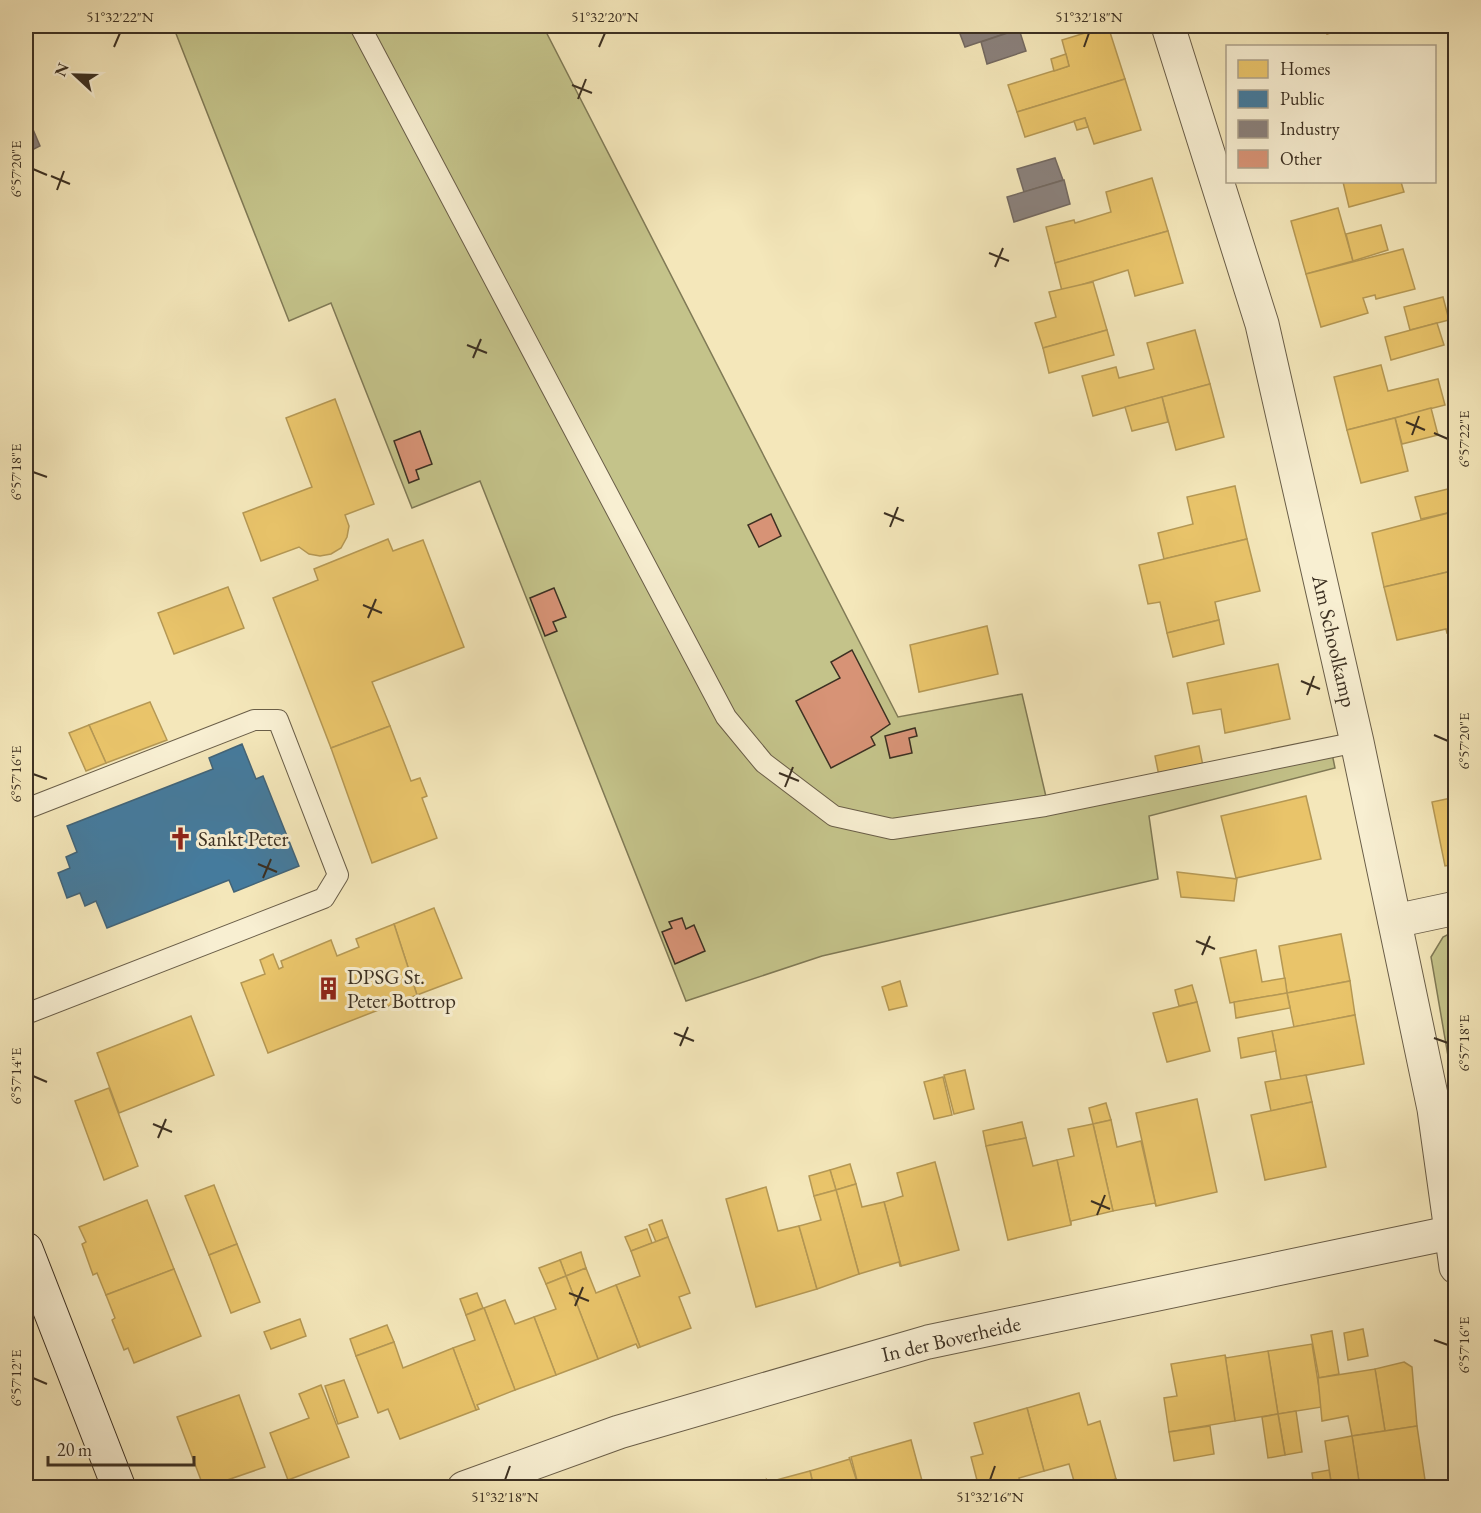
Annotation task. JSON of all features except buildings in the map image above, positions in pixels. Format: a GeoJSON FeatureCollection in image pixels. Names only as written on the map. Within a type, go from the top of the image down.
{"type":"FeatureCollection","features":[{"type":"Feature","properties":{"kind":"street","name":"Am Schoolkamp"},"geometry":{"type":"LineString","coordinates":[[1168,26],[1262,324],[1358,742],[1395,921],[1445,1107],[1449,1233],[1455,1267]]}},
{"type":"Feature","properties":{"kind":"street"},"geometry":{"type":"LineString","coordinates":[[1395,921],[1455,908]]}},
{"type":"Feature","properties":{"kind":"street","name":"In der Boverheide"},"geometry":{"type":"LineString","coordinates":[[464,1488],[619,1432],[928,1342],[1449,1233]]}},
{"type":"Feature","properties":{"kind":"street"},"geometry":{"type":"LineString","coordinates":[[26,1249],[119,1488]]}},
{"type":"Feature","properties":{"kind":"lane"},"geometry":{"type":"LineString","coordinates":[[360,26],[726,717],[764,763],[834,816],[892,829],[1046,806],[1358,742]]}},
{"type":"Feature","properties":{"kind":"lane"},"geometry":{"type":"LineString","coordinates":[[26,809],[254,720],[278,720],[338,875],[324,898],[26,1014]]}},
{"type":"Feature","properties":{"kind":"shaded area"},"geometry":{"type":"Polygon","coordinates":[[[173,26],[543,26],[898,717],[1022,694],[1047,801],[1329,739],[1335,768],[1149,816],[1158,879],[822,956],[686,1001],[480,481],[412,508],[331,303],[289,321],[173,26]]]}},
{"type":"Feature","properties":{"kind":"shaded area"},"geometry":{"type":"Polygon","coordinates":[[[1456,931],[1455,1066],[1448,1056],[1431,957],[1443,937],[1456,931]]]}},
{"type":"Feature","properties":{"kind":"place","name":"Sankt Peter"},"geometry":{"type":"Point","coordinates":[180,839]}},
{"type":"Feature","properties":{"kind":"place","name":"DPSG St. Peter Bottrop"},"geometry":{"type":"Point","coordinates":[329,989]}}]}
